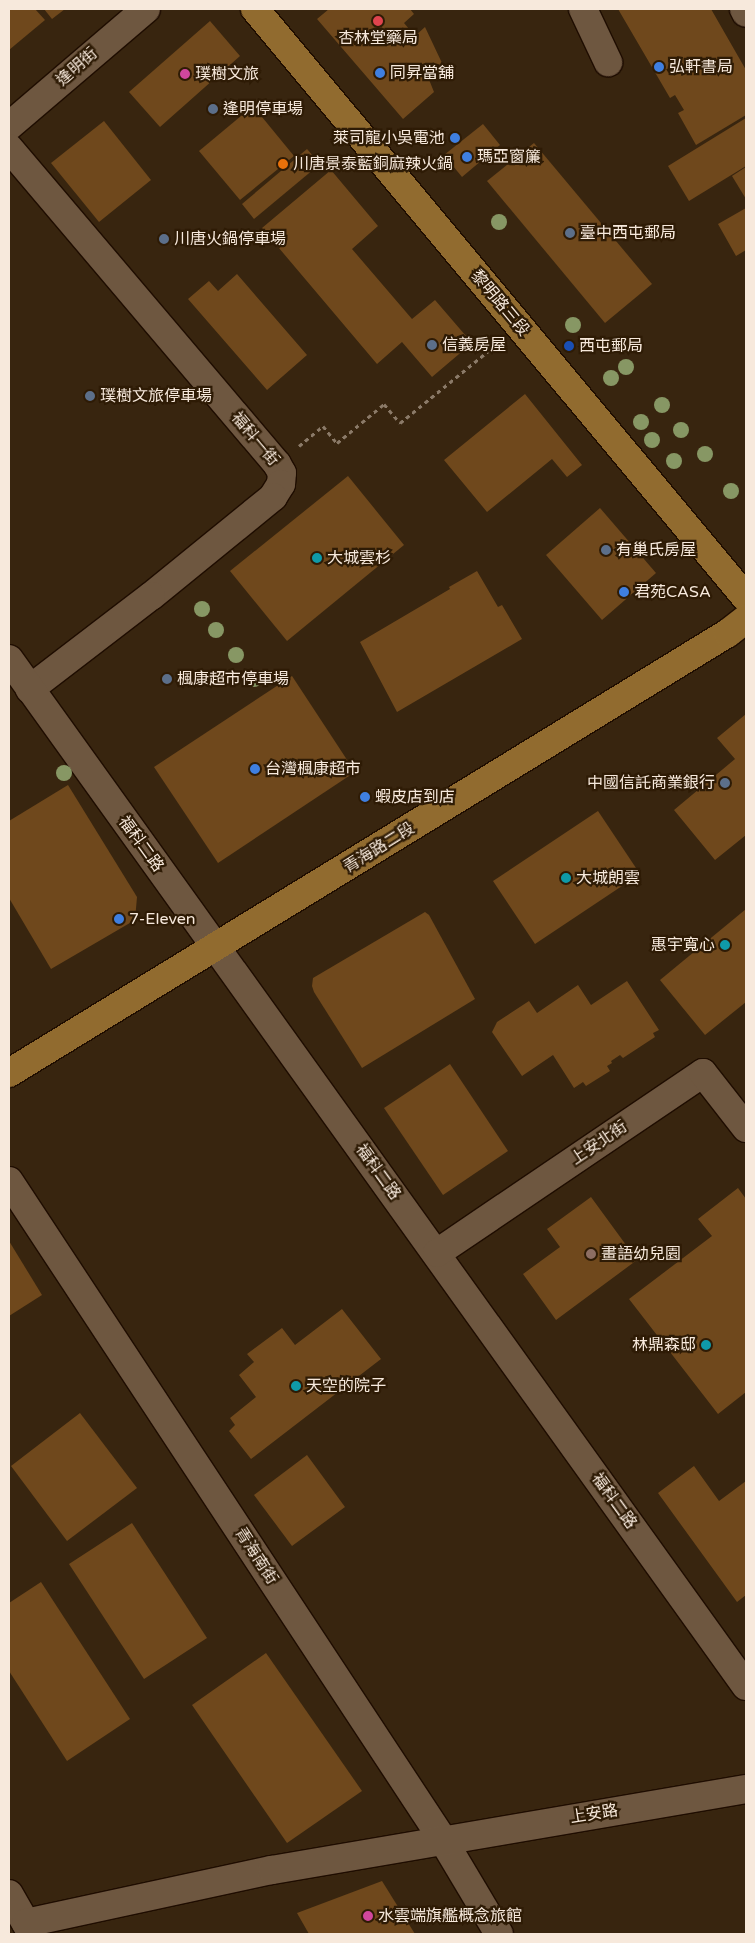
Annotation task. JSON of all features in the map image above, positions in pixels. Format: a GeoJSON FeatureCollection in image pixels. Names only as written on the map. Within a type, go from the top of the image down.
{"type":"FeatureCollection","features":[{"type":"Feature","properties":{"kind":"main road","name":"黎明路三段"},"geometry":{"type":"LineString","coordinates":[[255,9],[746,598]]}},
{"type":"Feature","properties":{"kind":"main road","name":"青海路二段"},"geometry":{"type":"LineString","coordinates":[[9,1073],[728,633],[746,618]]}},
{"type":"Feature","properties":{"kind":"street","name":"逢明街"},"geometry":{"type":"LineString","coordinates":[[9,126],[146,9]]}},
{"type":"Feature","properties":{"kind":"street"},"geometry":{"type":"LineString","coordinates":[[583,9],[608,62]]}},
{"type":"Feature","properties":{"kind":"street"},"geometry":{"type":"LineString","coordinates":[[744,9],[746,13]]}},
{"type":"Feature","properties":{"kind":"street","name":"福科一街"},"geometry":{"type":"LineString","coordinates":[[9,148],[277,464],[282,473],[281,484],[273,497],[152,596],[30,689]]}},
{"type":"Feature","properties":{"kind":"street","name":"福科二路"},"geometry":{"type":"LineString","coordinates":[[9,659],[746,1686]]}},
{"type":"Feature","properties":{"kind":"street","name":"上安北街"},"geometry":{"type":"LineString","coordinates":[[436,1253],[703,1073],[746,1128]]}},
{"type":"Feature","properties":{"kind":"street","name":"青海南街"},"geometry":{"type":"LineString","coordinates":[[9,1181],[442,1840],[499,1934]]}},
{"type":"Feature","properties":{"kind":"street","name":"上安路"},"geometry":{"type":"LineString","coordinates":[[29,1929],[272,1870],[746,1789]]}},
{"type":"Feature","properties":{"kind":"street"},"geometry":{"type":"LineString","coordinates":[[9,1894],[29,1929]]}},
{"type":"Feature","properties":{"kind":"path"},"geometry":{"type":"LineString","coordinates":[[277,464],[323,426],[337,443],[384,404],[400,423],[519,326]]}},
{"type":"Feature","properties":{"kind":"building"},"geometry":{"type":"Polygon","coordinates":[[[9,9],[35,9],[45,20],[9,50],[9,9]]]}},
{"type":"Feature","properties":{"kind":"building"},"geometry":{"type":"Polygon","coordinates":[[[44,9],[65,9],[52,19],[44,9]]]}},
{"type":"Feature","properties":{"kind":"building"},"geometry":{"type":"Polygon","coordinates":[[[329,9],[410,9],[414,14],[404,23],[415,36],[425,27],[442,63],[428,77],[434,92],[403,119],[317,19],[329,9]]]}},
{"type":"Feature","properties":{"kind":"building"},"geometry":{"type":"Polygon","coordinates":[[[618,9],[711,9],[746,70],[746,115],[696,145],[678,113],[684,110],[675,95],[670,98],[618,9]]]}},
{"type":"Feature","properties":{"kind":"building","name":"璞樹文旅"},"geometry":{"type":"Polygon","coordinates":[[[210,21],[240,56],[160,127],[129,92],[210,21]]]}},
{"type":"Feature","properties":{"kind":"building"},"geometry":{"type":"Polygon","coordinates":[[[253,106],[294,156],[240,200],[199,151],[253,106]]]}},
{"type":"Feature","properties":{"kind":"building"},"geometry":{"type":"Polygon","coordinates":[[[746,118],[746,166],[689,201],[668,166],[746,118]]]}},
{"type":"Feature","properties":{"kind":"building"},"geometry":{"type":"Polygon","coordinates":[[[104,121],[151,180],[99,222],[51,163],[104,121]]]}},
{"type":"Feature","properties":{"kind":"building"},"geometry":{"type":"Polygon","coordinates":[[[483,124],[500,145],[462,177],[444,155],[483,124]]]}},
{"type":"Feature","properties":{"kind":"building","name":"臺中西屯郵局"},"geometry":{"type":"Polygon","coordinates":[[[534,143],[652,284],[605,323],[487,181],[534,143]]]}},
{"type":"Feature","properties":{"kind":"building"},"geometry":{"type":"Polygon","coordinates":[[[307,149],[320,164],[254,219],[242,204],[307,149]]]}},
{"type":"Feature","properties":{"kind":"building"},"geometry":{"type":"Polygon","coordinates":[[[746,167],[746,199],[732,176],[746,167]]]}},
{"type":"Feature","properties":{"kind":"building"},"geometry":{"type":"Polygon","coordinates":[[[331,170],[378,226],[352,249],[412,319],[435,300],[472,343],[432,377],[402,342],[377,364],[262,228],[331,170]]]}},
{"type":"Feature","properties":{"kind":"building"},"geometry":{"type":"Polygon","coordinates":[[[746,208],[746,250],[736,256],[718,224],[746,208]]]}},
{"type":"Feature","properties":{"kind":"building"},"geometry":{"type":"Polygon","coordinates":[[[237,274],[307,355],[267,390],[188,299],[209,281],[218,291],[237,274]]]}},
{"type":"Feature","properties":{"kind":"building"},"geometry":{"type":"Polygon","coordinates":[[[525,394],[582,465],[567,477],[552,459],[487,512],[444,460],[525,394]]]}},
{"type":"Feature","properties":{"kind":"building","name":"大城雲杉"},"geometry":{"type":"Polygon","coordinates":[[[348,476],[404,545],[287,641],[230,571],[348,476]]]}},
{"type":"Feature","properties":{"kind":"building"},"geometry":{"type":"Polygon","coordinates":[[[600,508],[656,573],[602,620],[546,555],[600,508]]]}},
{"type":"Feature","properties":{"kind":"building"},"geometry":{"type":"Polygon","coordinates":[[[477,571],[498,607],[502,605],[522,639],[397,712],[360,642],[477,571]]]}},
{"type":"Feature","properties":{"kind":"building","name":"台灣楓康超市"},"geometry":{"type":"Polygon","coordinates":[[[292,676],[355,772],[218,863],[154,767],[292,676]]]}},
{"type":"Feature","properties":{"kind":"building"},"geometry":{"type":"Polygon","coordinates":[[[746,714],[746,835],[715,860],[674,810],[735,759],[717,738],[746,714]]]}},
{"type":"Feature","properties":{"kind":"building"},"geometry":{"type":"Polygon","coordinates":[[[68,785],[137,897],[135,920],[51,969],[9,898],[9,821],[68,785]]]}},
{"type":"Feature","properties":{"kind":"building","name":"大城朗雲"},"geometry":{"type":"Polygon","coordinates":[[[598,811],[640,874],[535,944],[493,881],[598,811]]]}},
{"type":"Feature","properties":{"kind":"building","name":"惠宇寬心"},"geometry":{"type":"Polygon","coordinates":[[[746,909],[746,1002],[705,1035],[660,980],[746,909]]]}},
{"type":"Feature","properties":{"kind":"building"},"geometry":{"type":"Polygon","coordinates":[[[425,912],[429,915],[475,999],[362,1068],[314,992],[312,986],[313,978],[425,912]]]}},
{"type":"Feature","properties":{"kind":"building"},"geometry":{"type":"Polygon","coordinates":[[[627,981],[659,1030],[653,1033],[655,1037],[623,1058],[620,1055],[611,1061],[612,1063],[607,1066],[610,1071],[586,1086],[583,1082],[574,1088],[553,1055],[522,1076],[492,1032],[497,1022],[529,1001],[537,1013],[578,985],[591,1005],[627,981]]]}},
{"type":"Feature","properties":{"kind":"building"},"geometry":{"type":"Polygon","coordinates":[[[450,1064],[508,1151],[443,1195],[384,1108],[450,1064]]]}},
{"type":"Feature","properties":{"kind":"building","name":"林鼎森邸"},"geometry":{"type":"Polygon","coordinates":[[[738,1188],[746,1199],[746,1392],[718,1414],[629,1299],[712,1236],[698,1219],[738,1188]]]}},
{"type":"Feature","properties":{"kind":"building","name":"畫語幼兒園"},"geometry":{"type":"Polygon","coordinates":[[[591,1197],[637,1260],[556,1320],[523,1274],[560,1247],[547,1229],[591,1197]]]}},
{"type":"Feature","properties":{"kind":"building"},"geometry":{"type":"Polygon","coordinates":[[[9,1241],[42,1295],[9,1316],[9,1241]]]}},
{"type":"Feature","properties":{"kind":"building","name":"天空的院子"},"geometry":{"type":"Polygon","coordinates":[[[342,1309],[381,1359],[251,1459],[229,1431],[235,1425],[230,1418],[256,1397],[239,1375],[254,1362],[247,1354],[282,1328],[295,1345],[342,1309]]]}},
{"type":"Feature","properties":{"kind":"building"},"geometry":{"type":"Polygon","coordinates":[[[80,1413],[137,1488],[67,1541],[11,1466],[80,1413]]]}},
{"type":"Feature","properties":{"kind":"building"},"geometry":{"type":"Polygon","coordinates":[[[307,1455],[345,1507],[292,1546],[254,1495],[307,1455]]]}},
{"type":"Feature","properties":{"kind":"building"},"geometry":{"type":"Polygon","coordinates":[[[694,1466],[719,1501],[746,1481],[746,1595],[737,1602],[658,1493],[694,1466]]]}},
{"type":"Feature","properties":{"kind":"building"},"geometry":{"type":"Polygon","coordinates":[[[132,1523],[207,1638],[144,1679],[69,1564],[132,1523]]]}},
{"type":"Feature","properties":{"kind":"building"},"geometry":{"type":"Polygon","coordinates":[[[41,1582],[130,1719],[67,1761],[9,1671],[9,1603],[41,1582]]]}},
{"type":"Feature","properties":{"kind":"building"},"geometry":{"type":"Polygon","coordinates":[[[266,1653],[362,1791],[287,1843],[192,1705],[266,1653]]]}},
{"type":"Feature","properties":{"kind":"building"},"geometry":{"type":"Polygon","coordinates":[[[382,1881],[415,1934],[309,1934],[297,1913],[382,1881]]]}},
{"type":"Feature","properties":{"kind":"place","name":"杏林堂藥局"},"geometry":{"type":"Point","coordinates":[378,21]}},
{"type":"Feature","properties":{"kind":"place","name":"弘軒書局"},"geometry":{"type":"Point","coordinates":[659,67]}},
{"type":"Feature","properties":{"kind":"place","name":"同昇當舖"},"geometry":{"type":"Point","coordinates":[380,73]}},
{"type":"Feature","properties":{"kind":"place","name":"璞樹文旅"},"geometry":{"type":"Point","coordinates":[185,74]}},
{"type":"Feature","properties":{"kind":"place","name":"逢明停車場"},"geometry":{"type":"Point","coordinates":[213,109]}},
{"type":"Feature","properties":{"kind":"place","name":"萊司龍小吳電池"},"geometry":{"type":"Point","coordinates":[455,138]}},
{"type":"Feature","properties":{"kind":"place","name":"瑪亞窗簾"},"geometry":{"type":"Point","coordinates":[467,157]}},
{"type":"Feature","properties":{"kind":"place","name":"川唐景泰藍銅麻辣火鍋"},"geometry":{"type":"Point","coordinates":[283,164]}},
{"type":"Feature","properties":{"kind":"place","name":"臺中西屯郵局"},"geometry":{"type":"Point","coordinates":[570,233]}},
{"type":"Feature","properties":{"kind":"place","name":"川唐火鍋停車場"},"geometry":{"type":"Point","coordinates":[164,239]}},
{"type":"Feature","properties":{"kind":"place","name":"信義房屋"},"geometry":{"type":"Point","coordinates":[432,345]}},
{"type":"Feature","properties":{"kind":"place","name":"西屯郵局"},"geometry":{"type":"Point","coordinates":[569,346]}},
{"type":"Feature","properties":{"kind":"place","name":"璞樹文旅停車場"},"geometry":{"type":"Point","coordinates":[90,396]}},
{"type":"Feature","properties":{"kind":"place","name":"有巢氏房屋"},"geometry":{"type":"Point","coordinates":[606,550]}},
{"type":"Feature","properties":{"kind":"place","name":"大城雲杉"},"geometry":{"type":"Point","coordinates":[317,558]}},
{"type":"Feature","properties":{"kind":"place","name":"君苑CASA"},"geometry":{"type":"Point","coordinates":[624,592]}},
{"type":"Feature","properties":{"kind":"place","name":"楓康超市停車場"},"geometry":{"type":"Point","coordinates":[167,679]}},
{"type":"Feature","properties":{"kind":"place","name":"台灣楓康超市"},"geometry":{"type":"Point","coordinates":[255,769]}},
{"type":"Feature","properties":{"kind":"place","name":"中國信託商業銀行"},"geometry":{"type":"Point","coordinates":[725,783]}},
{"type":"Feature","properties":{"kind":"place","name":"蝦皮店到店"},"geometry":{"type":"Point","coordinates":[365,797]}},
{"type":"Feature","properties":{"kind":"place","name":"大城朗雲"},"geometry":{"type":"Point","coordinates":[566,878]}},
{"type":"Feature","properties":{"kind":"place","name":"7-Eleven"},"geometry":{"type":"Point","coordinates":[119,919]}},
{"type":"Feature","properties":{"kind":"place","name":"惠宇寬心"},"geometry":{"type":"Point","coordinates":[725,945]}},
{"type":"Feature","properties":{"kind":"place","name":"畫語幼兒園"},"geometry":{"type":"Point","coordinates":[591,1254]}},
{"type":"Feature","properties":{"kind":"place","name":"林鼎森邸"},"geometry":{"type":"Point","coordinates":[706,1345]}},
{"type":"Feature","properties":{"kind":"place","name":"天空的院子"},"geometry":{"type":"Point","coordinates":[296,1386]}},
{"type":"Feature","properties":{"kind":"place","name":"水雲端旗艦概念旅館"},"geometry":{"type":"Point","coordinates":[368,1916]}}]}
